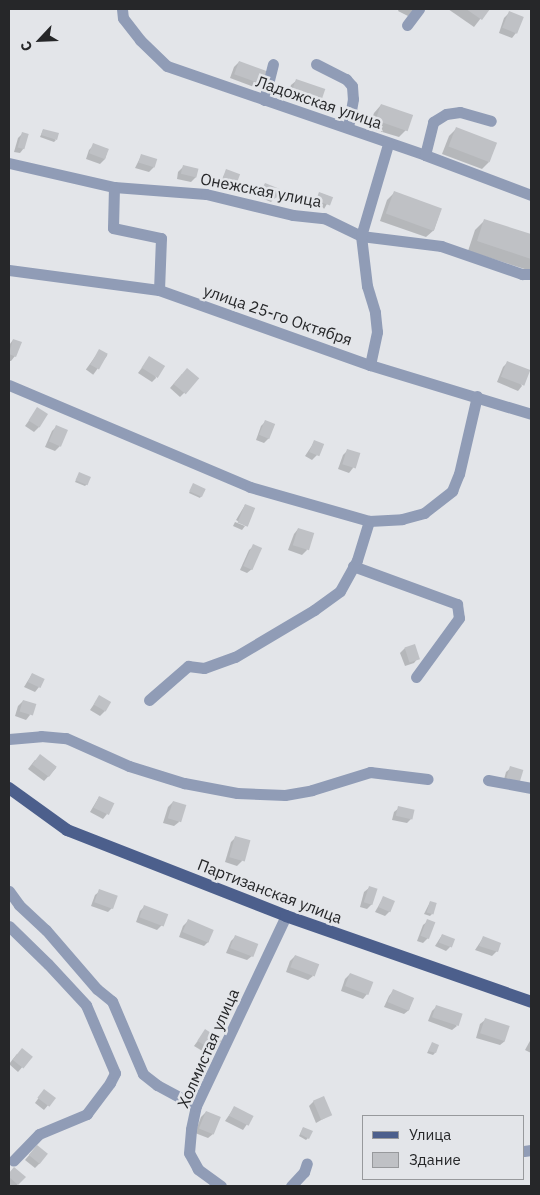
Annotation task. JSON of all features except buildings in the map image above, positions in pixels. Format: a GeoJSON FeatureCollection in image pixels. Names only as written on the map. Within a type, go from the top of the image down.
{"type":"FeatureCollection","features":[{"type":"Feature","properties":{"kind":"main road","name":"Партизанская улица"},"geometry":{"type":"LineString","coordinates":[[9,788],[68,830],[286,916],[531,1002]]}},
{"type":"Feature","properties":{"kind":"street","name":"Ладожская улица"},"geometry":{"type":"LineString","coordinates":[[122,9],[124,18],[140,40],[168,66],[348,128],[388,144],[425,155],[531,195]]}},
{"type":"Feature","properties":{"kind":"street"},"geometry":{"type":"LineString","coordinates":[[408,25],[419,9]]}},
{"type":"Feature","properties":{"kind":"street"},"geometry":{"type":"LineString","coordinates":[[264,100],[274,64]]}},
{"type":"Feature","properties":{"kind":"street"},"geometry":{"type":"LineString","coordinates":[[316,64],[346,79],[352,86],[353,99],[348,128]]}},
{"type":"Feature","properties":{"kind":"street"},"geometry":{"type":"LineString","coordinates":[[425,155],[432,122],[446,114],[460,112],[491,121]]}},
{"type":"Feature","properties":{"kind":"street"},"geometry":{"type":"LineString","coordinates":[[370,364],[377,332],[375,312],[367,286],[361,236],[388,144]]}},
{"type":"Feature","properties":{"kind":"street","name":"Онежская улица"},"geometry":{"type":"LineString","coordinates":[[9,163],[114,187],[206,194],[293,215],[324,218],[361,236],[441,246],[522,274],[531,274]]}},
{"type":"Feature","properties":{"kind":"street"},"geometry":{"type":"LineString","coordinates":[[114,187],[112,228],[161,238],[159,290]]}},
{"type":"Feature","properties":{"kind":"street","name":"улица 25-го Октября"},"geometry":{"type":"LineString","coordinates":[[9,270],[159,290],[370,364],[531,414]]}},
{"type":"Feature","properties":{"kind":"street"},"geometry":{"type":"LineString","coordinates":[[9,385],[250,487],[369,521],[402,519],[424,513],[452,491],[459,474],[477,396]]}},
{"type":"Feature","properties":{"kind":"street"},"geometry":{"type":"LineString","coordinates":[[149,700],[188,666],[204,668],[236,656],[314,610],[340,591],[354,566],[369,521]]}},
{"type":"Feature","properties":{"kind":"street"},"geometry":{"type":"LineString","coordinates":[[354,566],[457,604],[459,618],[416,677]]}},
{"type":"Feature","properties":{"kind":"street"},"geometry":{"type":"LineString","coordinates":[[9,740],[41,736],[66,738],[129,766],[184,783],[237,793],[285,795],[312,790],[370,772],[428,779]]}},
{"type":"Feature","properties":{"kind":"street"},"geometry":{"type":"LineString","coordinates":[[488,780],[531,788]]}},
{"type":"Feature","properties":{"kind":"street"},"geometry":{"type":"LineString","coordinates":[[9,891],[19,905],[46,930],[97,989],[112,1001],[143,1074],[157,1086],[196,1106]]}},
{"type":"Feature","properties":{"kind":"street","name":"Холмистая улица"},"geometry":{"type":"LineString","coordinates":[[221,1186],[198,1169],[189,1154],[191,1129],[196,1106],[286,916]]}},
{"type":"Feature","properties":{"kind":"street"},"geometry":{"type":"LineString","coordinates":[[9,926],[86,1005],[115,1073],[102,1096],[87,1114],[40,1134],[13,1161]]}},
{"type":"Feature","properties":{"kind":"street"},"geometry":{"type":"LineString","coordinates":[[291,1186],[304,1172],[307,1163]]}}]}
